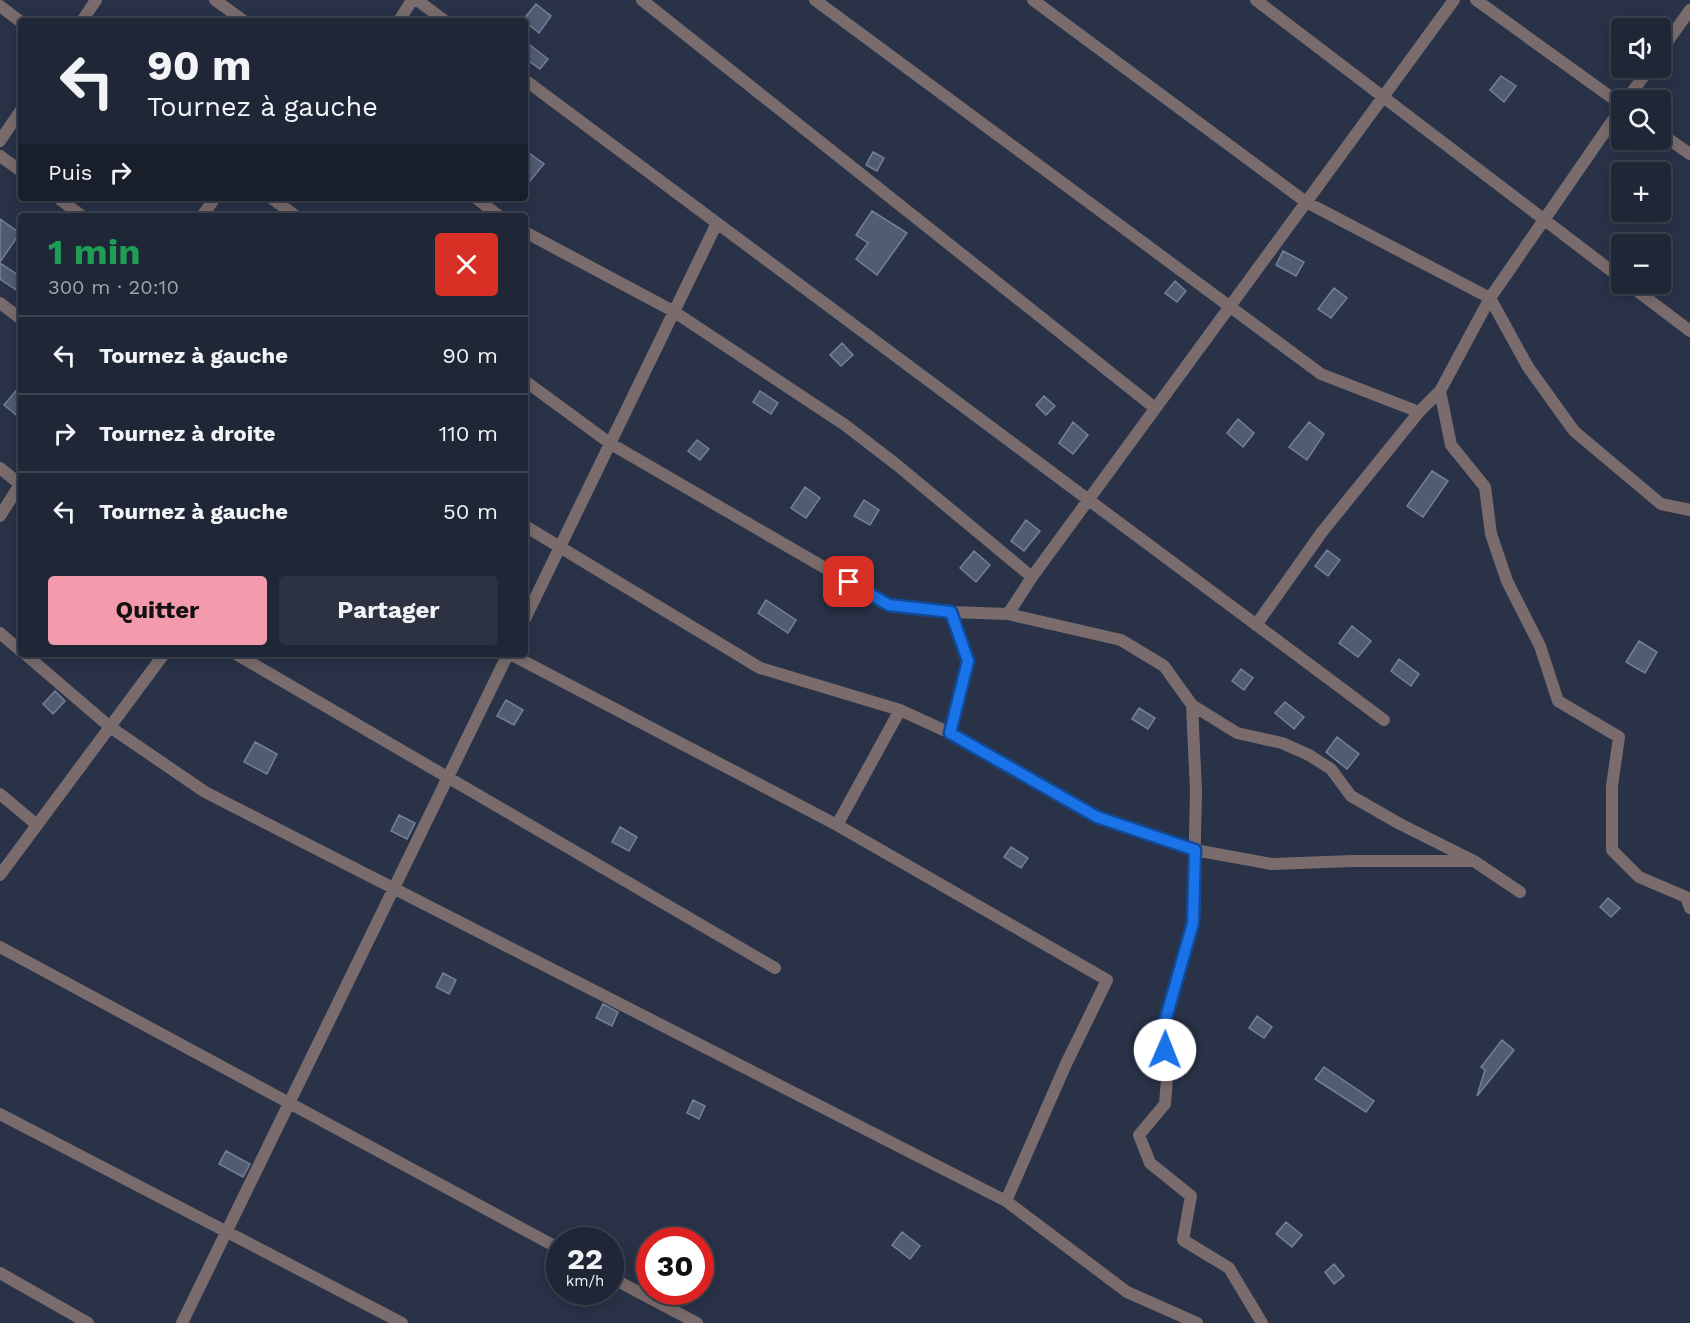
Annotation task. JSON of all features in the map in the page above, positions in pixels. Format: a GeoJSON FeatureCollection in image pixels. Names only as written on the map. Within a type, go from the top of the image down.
{"type":"FeatureCollection","features":[{"type":"Feature","properties":{"kind":"street"},"geometry":{"type":"LineString","coordinates":[[84,18],[96,0]]}},
{"type":"Feature","properties":{"kind":"street"},"geometry":{"type":"LineString","coordinates":[[215,0],[240,18]]}},
{"type":"Feature","properties":{"kind":"street"},"geometry":{"type":"LineString","coordinates":[[401,18],[412,0]]}},
{"type":"Feature","properties":{"kind":"street"},"geometry":{"type":"LineString","coordinates":[[417,0],[441,18]]}},
{"type":"Feature","properties":{"kind":"street"},"geometry":{"type":"LineString","coordinates":[[642,0],[1155,408]]}},
{"type":"Feature","properties":{"kind":"street"},"geometry":{"type":"LineString","coordinates":[[815,0],[1321,374],[1419,412]]}},
{"type":"Feature","properties":{"kind":"street"},"geometry":{"type":"LineString","coordinates":[[1033,0],[1306,202],[1490,298],[1528,367],[1574,431],[1660,504],[1690,510]]}},
{"type":"Feature","properties":{"kind":"street"},"geometry":{"type":"LineString","coordinates":[[1256,0],[1611,271]]}},
{"type":"Feature","properties":{"kind":"street"},"geometry":{"type":"LineString","coordinates":[[1008,614],[1032,577],[1454,0]]}},
{"type":"Feature","properties":{"kind":"street"},"geometry":{"type":"LineString","coordinates":[[1476,0],[1611,98]]}},
{"type":"Feature","properties":{"kind":"street"},"geometry":{"type":"LineString","coordinates":[[0,6],[18,20]]}},
{"type":"Feature","properties":{"kind":"street"},"geometry":{"type":"LineString","coordinates":[[1671,37],[1690,10]]}},
{"type":"Feature","properties":{"kind":"street"},"geometry":{"type":"LineString","coordinates":[[528,82],[1384,720]]}},
{"type":"Feature","properties":{"kind":"street"},"geometry":{"type":"LineString","coordinates":[[0,141],[18,114]]}},
{"type":"Feature","properties":{"kind":"street"},"geometry":{"type":"LineString","coordinates":[[1256,625],[1322,532],[1419,412],[1440,391],[1490,298],[1611,122]]}},
{"type":"Feature","properties":{"kind":"street"},"geometry":{"type":"LineString","coordinates":[[1671,141],[1690,154]]}},
{"type":"Feature","properties":{"kind":"street"},"geometry":{"type":"LineString","coordinates":[[0,156],[18,169]]}},
{"type":"Feature","properties":{"kind":"street"},"geometry":{"type":"LineString","coordinates":[[62,201],[78,213]]}},
{"type":"Feature","properties":{"kind":"street"},"geometry":{"type":"LineString","coordinates":[[275,201],[292,213]]}},
{"type":"Feature","properties":{"kind":"street"},"geometry":{"type":"LineString","coordinates":[[479,201],[493,213]]}},
{"type":"Feature","properties":{"kind":"street"},"geometry":{"type":"LineString","coordinates":[[528,613],[717,223]]}},
{"type":"Feature","properties":{"kind":"street"},"geometry":{"type":"LineString","coordinates":[[528,234],[673,311],[845,425],[1032,577]]}},
{"type":"Feature","properties":{"kind":"street"},"geometry":{"type":"LineString","coordinates":[[1641,294],[1690,331]]}},
{"type":"Feature","properties":{"kind":"street"},"geometry":{"type":"LineString","coordinates":[[0,303],[18,318]]}},
{"type":"Feature","properties":{"kind":"street"},"geometry":{"type":"LineString","coordinates":[[528,383],[611,444],[889,605],[951,612],[1008,614],[1121,640],[1164,666],[1192,705],[1237,733],[1282,743],[1309,755],[1331,769],[1351,796],[1400,824],[1474,861],[1520,892]]}},
{"type":"Feature","properties":{"kind":"street"},"geometry":{"type":"LineString","coordinates":[[1440,391],[1451,445],[1485,487],[1491,534],[1507,581],[1539,646],[1558,701],[1619,737],[1612,786],[1612,850],[1639,877],[1686,897],[1690,908]]}},
{"type":"Feature","properties":{"kind":"street"},"geometry":{"type":"LineString","coordinates":[[0,468],[18,482]]}},
{"type":"Feature","properties":{"kind":"street"},"geometry":{"type":"LineString","coordinates":[[0,516],[18,489]]}},
{"type":"Feature","properties":{"kind":"street"},"geometry":{"type":"LineString","coordinates":[[528,528],[760,668],[900,710],[950,733],[1097,817],[1195,850],[1272,864],[1474,861]]}},
{"type":"Feature","properties":{"kind":"street"},"geometry":{"type":"LineString","coordinates":[[950,733],[968,661],[951,612]]}},
{"type":"Feature","properties":{"kind":"street"},"geometry":{"type":"LineString","coordinates":[[0,633],[18,648]]}},
{"type":"Feature","properties":{"kind":"street"},"geometry":{"type":"LineString","coordinates":[[29,657],[111,727],[205,792],[1006,1201],[1127,1292],[1197,1323]]}},
{"type":"Feature","properties":{"kind":"street"},"geometry":{"type":"LineString","coordinates":[[0,876],[162,657]]}},
{"type":"Feature","properties":{"kind":"street"},"geometry":{"type":"LineString","coordinates":[[241,657],[775,968]]}},
{"type":"Feature","properties":{"kind":"street"},"geometry":{"type":"LineString","coordinates":[[182,1323],[508,657]]}},
{"type":"Feature","properties":{"kind":"street"},"geometry":{"type":"LineString","coordinates":[[515,657],[837,825],[1107,980],[1066,1064],[1006,1201]]}},
{"type":"Feature","properties":{"kind":"street"},"geometry":{"type":"LineString","coordinates":[[1192,705],[1196,791],[1193,923],[1162,1032],[1168,1067],[1165,1104],[1139,1135],[1150,1162],[1191,1196],[1183,1240],[1229,1268],[1262,1323]]}},
{"type":"Feature","properties":{"kind":"street"},"geometry":{"type":"LineString","coordinates":[[837,825],[900,710]]}},
{"type":"Feature","properties":{"kind":"street"},"geometry":{"type":"LineString","coordinates":[[0,794],[37,825]]}},
{"type":"Feature","properties":{"kind":"street"},"geometry":{"type":"LineString","coordinates":[[0,947],[546,1242]]}},
{"type":"Feature","properties":{"kind":"street"},"geometry":{"type":"LineString","coordinates":[[0,1114],[402,1323]]}},
{"type":"Feature","properties":{"kind":"street"},"geometry":{"type":"LineString","coordinates":[[0,1273],[88,1323]]}},
{"type":"Feature","properties":{"kind":"street"},"geometry":{"type":"LineString","coordinates":[[624,1284],[697,1323]]}},
{"type":"Feature","properties":{"kind":"building"},"geometry":{"type":"Polygon","coordinates":[[[536,4],[551,16],[539,33],[528,24],[528,18],[525,18],[536,4]]]}},
{"type":"Feature","properties":{"kind":"building"},"geometry":{"type":"Polygon","coordinates":[[[528,43],[548,59],[540,69],[528,60],[528,43]]]}},
{"type":"Feature","properties":{"kind":"building"},"geometry":{"type":"Polygon","coordinates":[[[1501,76],[1516,86],[1504,102],[1490,90],[1501,76]]]}},
{"type":"Feature","properties":{"kind":"building"},"geometry":{"type":"Polygon","coordinates":[[[528,152],[544,164],[528,183],[528,152]]]}},
{"type":"Feature","properties":{"kind":"building"},"geometry":{"type":"Polygon","coordinates":[[[873,152],[884,158],[877,171],[866,165],[873,152]]]}},
{"type":"Feature","properties":{"kind":"building"},"geometry":{"type":"Polygon","coordinates":[[[872,211],[907,233],[877,275],[856,259],[868,243],[856,235],[872,211]]]}},
{"type":"Feature","properties":{"kind":"building"},"geometry":{"type":"Polygon","coordinates":[[[0,219],[18,232],[18,236],[0,262],[0,219]]]}},
{"type":"Feature","properties":{"kind":"building"},"geometry":{"type":"Polygon","coordinates":[[[1283,251],[1304,262],[1296,276],[1276,265],[1283,251]]]}},
{"type":"Feature","properties":{"kind":"building"},"geometry":{"type":"Polygon","coordinates":[[[0,263],[18,275],[18,291],[0,279],[0,263]]]}},
{"type":"Feature","properties":{"kind":"building"},"geometry":{"type":"Polygon","coordinates":[[[1175,281],[1186,291],[1177,302],[1165,293],[1175,281]]]}},
{"type":"Feature","properties":{"kind":"building"},"geometry":{"type":"Polygon","coordinates":[[[1334,288],[1347,298],[1331,318],[1318,309],[1334,288]]]}},
{"type":"Feature","properties":{"kind":"building"},"geometry":{"type":"Polygon","coordinates":[[[842,343],[853,355],[841,366],[830,355],[842,343]]]}},
{"type":"Feature","properties":{"kind":"building"},"geometry":{"type":"Polygon","coordinates":[[[18,389],[18,417],[4,405],[18,389]]]}},
{"type":"Feature","properties":{"kind":"building"},"geometry":{"type":"Polygon","coordinates":[[[760,391],[778,403],[771,414],[753,402],[760,391]]]}},
{"type":"Feature","properties":{"kind":"building"},"geometry":{"type":"Polygon","coordinates":[[[1044,396],[1055,406],[1046,415],[1036,405],[1044,396]]]}},
{"type":"Feature","properties":{"kind":"building"},"geometry":{"type":"Polygon","coordinates":[[[1238,419],[1254,433],[1243,447],[1227,433],[1238,419]]]}},
{"type":"Feature","properties":{"kind":"building"},"geometry":{"type":"Polygon","coordinates":[[[1073,422],[1088,435],[1073,454],[1059,443],[1073,422]]]}},
{"type":"Feature","properties":{"kind":"building"},"geometry":{"type":"Polygon","coordinates":[[[1309,422],[1324,434],[1307,460],[1289,447],[1309,422]]]}},
{"type":"Feature","properties":{"kind":"building"},"geometry":{"type":"Polygon","coordinates":[[[697,440],[709,449],[700,460],[688,451],[697,440]]]}},
{"type":"Feature","properties":{"kind":"building"},"geometry":{"type":"Polygon","coordinates":[[[1432,471],[1448,481],[1423,517],[1407,506],[1432,471]]]}},
{"type":"Feature","properties":{"kind":"building"},"geometry":{"type":"Polygon","coordinates":[[[805,487],[820,498],[806,518],[791,508],[805,487]]]}},
{"type":"Feature","properties":{"kind":"building"},"geometry":{"type":"Polygon","coordinates":[[[864,500],[879,510],[870,525],[854,516],[864,500]]]}},
{"type":"Feature","properties":{"kind":"building"},"geometry":{"type":"Polygon","coordinates":[[[1026,520],[1040,531],[1024,551],[1011,541],[1026,520]]]}},
{"type":"Feature","properties":{"kind":"building"},"geometry":{"type":"Polygon","coordinates":[[[1327,550],[1340,560],[1328,576],[1315,566],[1327,550]]]}},
{"type":"Feature","properties":{"kind":"building"},"geometry":{"type":"Polygon","coordinates":[[[974,551],[990,565],[976,582],[960,568],[974,551]]]}},
{"type":"Feature","properties":{"kind":"building"},"geometry":{"type":"Polygon","coordinates":[[[766,600],[796,620],[788,633],[758,613],[766,600]]]}},
{"type":"Feature","properties":{"kind":"building"},"geometry":{"type":"Polygon","coordinates":[[[1352,626],[1371,641],[1358,657],[1339,643],[1352,626]]]}},
{"type":"Feature","properties":{"kind":"building"},"geometry":{"type":"Polygon","coordinates":[[[1639,641],[1657,652],[1645,673],[1626,662],[1639,641]]]}},
{"type":"Feature","properties":{"kind":"building"},"geometry":{"type":"Polygon","coordinates":[[[1399,659],[1419,674],[1411,686],[1391,671],[1399,659]]]}},
{"type":"Feature","properties":{"kind":"building"},"geometry":{"type":"Polygon","coordinates":[[[1241,669],[1253,678],[1244,690],[1232,681],[1241,669]]]}},
{"type":"Feature","properties":{"kind":"building"},"geometry":{"type":"Polygon","coordinates":[[[55,691],[65,701],[53,714],[43,704],[55,691]]]}},
{"type":"Feature","properties":{"kind":"building"},"geometry":{"type":"Polygon","coordinates":[[[506,700],[523,710],[514,725],[497,716],[506,700]]]}},
{"type":"Feature","properties":{"kind":"building"},"geometry":{"type":"Polygon","coordinates":[[[1285,702],[1304,717],[1294,729],[1275,713],[1285,702]]]}},
{"type":"Feature","properties":{"kind":"building"},"geometry":{"type":"Polygon","coordinates":[[[1139,708],[1155,718],[1148,729],[1132,719],[1139,708]]]}},
{"type":"Feature","properties":{"kind":"building"},"geometry":{"type":"Polygon","coordinates":[[[1337,737],[1359,754],[1347,769],[1326,752],[1337,737]]]}},
{"type":"Feature","properties":{"kind":"building"},"geometry":{"type":"Polygon","coordinates":[[[255,742],[277,754],[267,774],[244,762],[255,742]]]}},
{"type":"Feature","properties":{"kind":"building"},"geometry":{"type":"Polygon","coordinates":[[[399,815],[415,823],[407,839],[391,831],[399,815]]]}},
{"type":"Feature","properties":{"kind":"building"},"geometry":{"type":"Polygon","coordinates":[[[620,827],[637,837],[629,851],[612,842],[620,827]]]}},
{"type":"Feature","properties":{"kind":"building"},"geometry":{"type":"Polygon","coordinates":[[[1011,847],[1028,858],[1021,868],[1004,857],[1011,847]]]}},
{"type":"Feature","properties":{"kind":"building"},"geometry":{"type":"Polygon","coordinates":[[[1608,898],[1620,908],[1611,917],[1600,907],[1608,898]]]}},
{"type":"Feature","properties":{"kind":"building"},"geometry":{"type":"Polygon","coordinates":[[[443,973],[456,980],[449,994],[436,987],[443,973]]]}},
{"type":"Feature","properties":{"kind":"building"},"geometry":{"type":"Polygon","coordinates":[[[603,1004],[618,1012],[612,1026],[596,1018],[603,1004]]]}},
{"type":"Feature","properties":{"kind":"building"},"geometry":{"type":"Polygon","coordinates":[[[1257,1016],[1272,1027],[1264,1038],[1249,1028],[1257,1016]]]}},
{"type":"Feature","properties":{"kind":"building"},"geometry":{"type":"Polygon","coordinates":[[[1502,1040],[1514,1050],[1477,1096],[1485,1070],[1481,1067],[1502,1040]]]}},
{"type":"Feature","properties":{"kind":"building"},"geometry":{"type":"Polygon","coordinates":[[[1324,1067],[1374,1101],[1366,1112],[1315,1079],[1324,1067]]]}},
{"type":"Feature","properties":{"kind":"building"},"geometry":{"type":"Polygon","coordinates":[[[693,1100],[705,1106],[699,1119],[687,1113],[693,1100]]]}},
{"type":"Feature","properties":{"kind":"building"},"geometry":{"type":"Polygon","coordinates":[[[226,1151],[250,1164],[243,1177],[219,1164],[226,1151]]]}},
{"type":"Feature","properties":{"kind":"building"},"geometry":{"type":"Polygon","coordinates":[[[1286,1222],[1302,1235],[1292,1247],[1276,1234],[1286,1222]]]}},
{"type":"Feature","properties":{"kind":"building"},"geometry":{"type":"Polygon","coordinates":[[[902,1232],[920,1246],[910,1259],[892,1245],[902,1232]]]}},
{"type":"Feature","properties":{"kind":"building"},"geometry":{"type":"Polygon","coordinates":[[[1334,1264],[1344,1276],[1334,1284],[1325,1272],[1334,1264]]]}},
{"type":"Feature","properties":{"kind":"route"},"geometry":{"type":"LineString","coordinates":[[849,582],[889,605],[951,612],[968,661],[950,733],[1097,817],[1195,850],[1193,923],[1162,1032],[1165,1050]]}}]}
